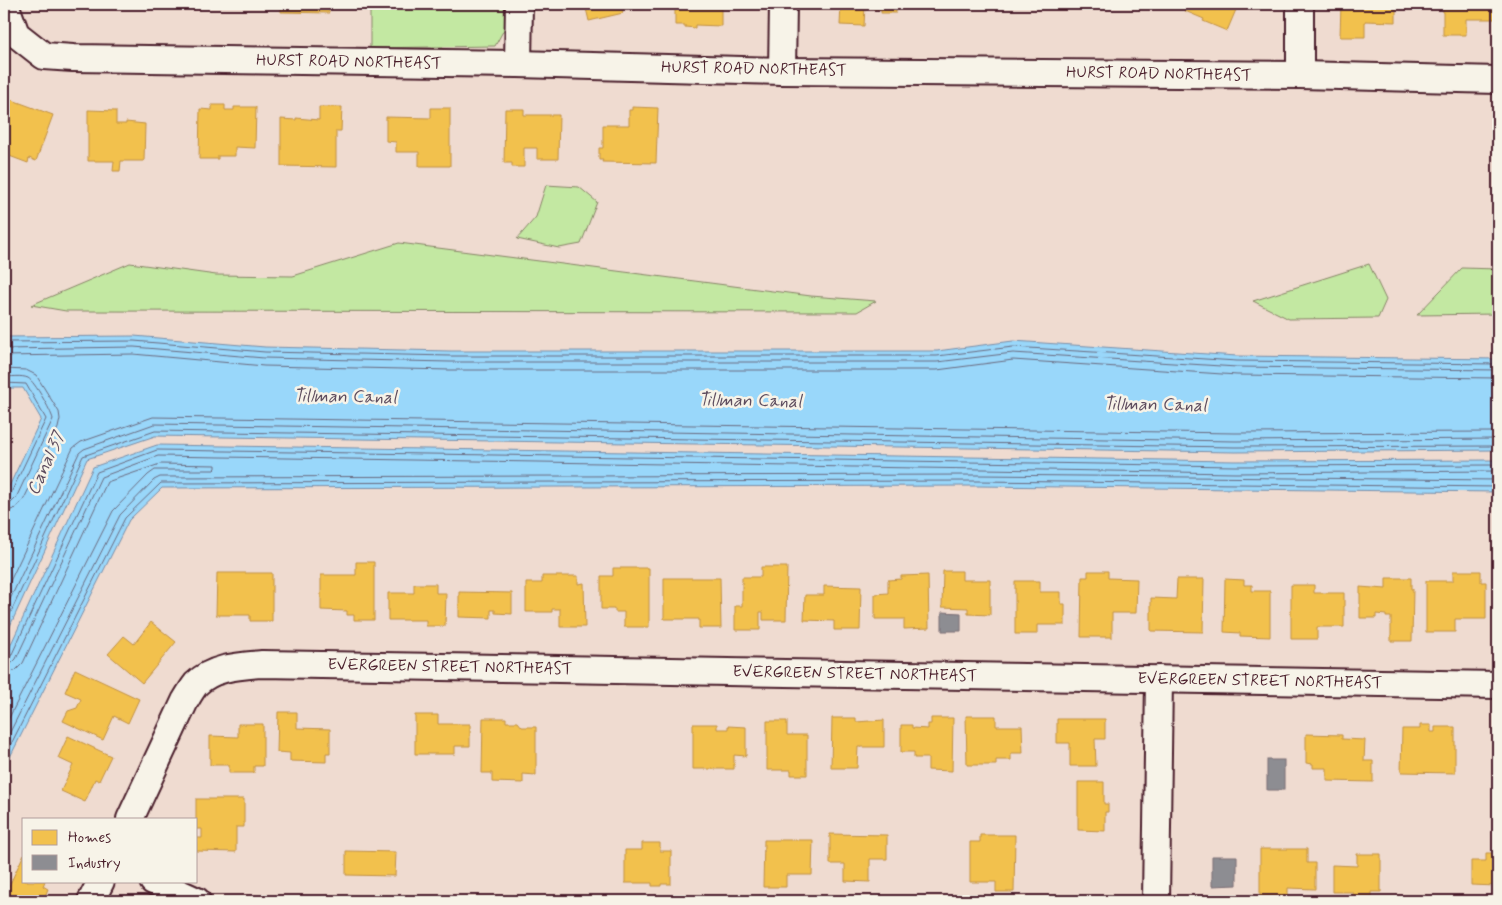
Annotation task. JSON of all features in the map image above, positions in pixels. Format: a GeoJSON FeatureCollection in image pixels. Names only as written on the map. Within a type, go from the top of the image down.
{"type":"FeatureCollection","features":[{"type":"Feature","properties":{"kind":"street","name":"HURST ROAD NORTHEAST"},"geometry":{"type":"LineString","coordinates":[[5,4],[16,34],[44,56],[73,58],[518,64],[782,71],[1300,75],[1498,80]]}},
{"type":"Feature","properties":{"kind":"street"},"geometry":{"type":"LineString","coordinates":[[518,64],[519,4]]}},
{"type":"Feature","properties":{"kind":"street"},"geometry":{"type":"LineString","coordinates":[[782,71],[783,4]]}},
{"type":"Feature","properties":{"kind":"street"},"geometry":{"type":"LineString","coordinates":[[1300,4],[1300,75]]}},
{"type":"Feature","properties":{"kind":"street","name":"EVERGREEN STREET NORTHEAST"},"geometry":{"type":"LineString","coordinates":[[130,818],[185,701],[196,685],[213,672],[236,666],[262,664],[1498,685]]}},
{"type":"Feature","properties":{"kind":"street"},"geometry":{"type":"LineString","coordinates":[[1156,901],[1159,679]]}},
{"type":"Feature","properties":{"kind":"street"},"geometry":{"type":"LineString","coordinates":[[91,901],[100,882]]}},
{"type":"Feature","properties":{"kind":"street"},"geometry":{"type":"LineString","coordinates":[[155,882],[197,901]]}},
{"type":"Feature","properties":{"kind":"green space"},"geometry":{"type":"Polygon","coordinates":[[[370,4],[508,4],[508,22],[495,46],[370,48],[370,4]]]}},
{"type":"Feature","properties":{"kind":"green space"},"geometry":{"type":"Polygon","coordinates":[[[546,185],[579,187],[597,202],[581,244],[559,248],[517,239],[536,217],[546,185]]]}},
{"type":"Feature","properties":{"kind":"green space"},"geometry":{"type":"Polygon","coordinates":[[[399,243],[811,296],[876,301],[857,312],[66,311],[31,305],[130,263],[216,275],[293,276],[399,243]]]}},
{"type":"Feature","properties":{"kind":"green space"},"geometry":{"type":"Polygon","coordinates":[[[1369,264],[1386,300],[1378,318],[1289,319],[1253,301],[1369,264]]]}},
{"type":"Feature","properties":{"kind":"green space"},"geometry":{"type":"Polygon","coordinates":[[[1462,268],[1498,269],[1498,314],[1417,315],[1462,268]]]}},
{"type":"Feature","properties":{"kind":"water"},"geometry":{"type":"Polygon","coordinates":[[[134,336],[265,347],[450,351],[937,351],[1013,341],[1237,356],[1498,359],[1498,450],[1235,452],[155,436],[87,459],[4,639],[4,497],[41,419],[23,388],[4,388],[4,337],[134,336]]]}},
{"type":"Feature","properties":{"kind":"water"},"geometry":{"type":"Polygon","coordinates":[[[157,445],[1235,461],[1498,460],[1498,492],[978,486],[162,488],[129,520],[4,769],[4,659],[93,467],[157,445]]]}},
{"type":"Feature","properties":{"kind":"building: Homes"},"geometry":{"type":"Polygon","coordinates":[[[281,4],[351,4],[350,8],[329,7],[329,13],[281,12],[281,4]]]}},
{"type":"Feature","properties":{"kind":"building: Homes"},"geometry":{"type":"Polygon","coordinates":[[[585,4],[621,4],[623,13],[589,21],[585,4]]]}},
{"type":"Feature","properties":{"kind":"building: Homes"},"geometry":{"type":"Polygon","coordinates":[[[675,4],[721,4],[721,26],[695,25],[695,28],[675,25],[675,4]]]}},
{"type":"Feature","properties":{"kind":"building: Homes"},"geometry":{"type":"Polygon","coordinates":[[[841,4],[896,4],[896,13],[881,13],[881,9],[874,9],[874,5],[865,5],[864,26],[840,25],[841,4]]]}},
{"type":"Feature","properties":{"kind":"building: Homes"},"geometry":{"type":"Polygon","coordinates":[[[1189,4],[1246,4],[1244,7],[1238,5],[1227,31],[1185,11],[1189,4]]]}},
{"type":"Feature","properties":{"kind":"building: Homes"},"geometry":{"type":"Polygon","coordinates":[[[1341,4],[1396,4],[1396,22],[1365,21],[1365,37],[1340,37],[1341,4]]]}},
{"type":"Feature","properties":{"kind":"building: Homes"},"geometry":{"type":"Polygon","coordinates":[[[1443,4],[1498,4],[1498,19],[1466,19],[1466,35],[1443,35],[1443,4]]]}},
{"type":"Feature","properties":{"kind":"building: Homes"},"geometry":{"type":"Polygon","coordinates":[[[4,97],[53,115],[36,161],[29,158],[28,163],[4,154],[6,148],[4,147],[4,97]]]}},
{"type":"Feature","properties":{"kind":"building: Homes"},"geometry":{"type":"Polygon","coordinates":[[[212,105],[225,105],[225,110],[234,110],[234,107],[256,107],[255,148],[235,147],[235,156],[218,156],[218,159],[199,159],[200,109],[212,110],[212,105]]]}},
{"type":"Feature","properties":{"kind":"building: Homes"},"geometry":{"type":"Polygon","coordinates":[[[319,107],[342,107],[341,131],[336,131],[336,167],[281,166],[281,119],[319,120],[319,107]]]}},
{"type":"Feature","properties":{"kind":"building: Homes"},"geometry":{"type":"Polygon","coordinates":[[[632,107],[658,108],[656,163],[602,162],[603,160],[599,160],[599,148],[603,148],[603,125],[629,125],[629,110],[632,110],[632,107]]]}},
{"type":"Feature","properties":{"kind":"building: Homes"},"geometry":{"type":"Polygon","coordinates":[[[431,108],[450,108],[450,166],[419,166],[419,152],[396,152],[396,142],[386,141],[386,117],[431,118],[431,108]]]}},
{"type":"Feature","properties":{"kind":"building: Homes"},"geometry":{"type":"Polygon","coordinates":[[[505,109],[524,109],[524,115],[559,115],[558,159],[537,159],[537,148],[524,148],[524,167],[512,167],[512,163],[504,163],[505,109]]]}},
{"type":"Feature","properties":{"kind":"building: Homes"},"geometry":{"type":"Polygon","coordinates":[[[88,110],[116,111],[116,124],[126,124],[126,122],[145,124],[144,161],[121,161],[120,171],[113,171],[114,161],[88,161],[88,110]]]}},
{"type":"Feature","properties":{"kind":"building: Homes"},"geometry":{"type":"Polygon","coordinates":[[[356,562],[374,562],[374,620],[354,620],[354,615],[347,615],[347,611],[321,610],[321,575],[356,575],[356,562]]]}},
{"type":"Feature","properties":{"kind":"building: Homes"},"geometry":{"type":"Polygon","coordinates":[[[761,567],[787,567],[786,620],[763,620],[763,612],[760,612],[760,630],[735,630],[735,606],[742,606],[742,577],[761,577],[761,567]]]}},
{"type":"Feature","properties":{"kind":"building: Homes"},"geometry":{"type":"Polygon","coordinates":[[[613,568],[649,568],[649,627],[624,627],[624,612],[615,612],[615,609],[601,609],[601,576],[613,576],[613,568]]]}},
{"type":"Feature","properties":{"kind":"building: Homes"},"geometry":{"type":"Polygon","coordinates":[[[943,571],[962,571],[962,580],[990,580],[990,615],[968,614],[968,608],[942,607],[943,571]]]}},
{"type":"Feature","properties":{"kind":"building: Homes"},"geometry":{"type":"Polygon","coordinates":[[[1088,571],[1108,571],[1108,578],[1137,579],[1136,613],[1112,613],[1112,637],[1081,637],[1082,577],[1088,577],[1088,571]]]}},
{"type":"Feature","properties":{"kind":"building: Homes"},"geometry":{"type":"Polygon","coordinates":[[[1453,571],[1481,571],[1481,582],[1486,582],[1486,619],[1455,619],[1455,632],[1426,632],[1426,581],[1453,581],[1453,571]]]}},
{"type":"Feature","properties":{"kind":"building: Homes"},"geometry":{"type":"Polygon","coordinates":[[[217,573],[272,573],[272,621],[250,621],[250,615],[216,615],[217,573]]]}},
{"type":"Feature","properties":{"kind":"building: Homes"},"geometry":{"type":"Polygon","coordinates":[[[928,575],[929,628],[904,629],[904,619],[875,619],[875,594],[888,593],[888,580],[901,579],[901,576],[928,575]]]}},
{"type":"Feature","properties":{"kind":"building: Homes"},"geometry":{"type":"Polygon","coordinates":[[[542,576],[578,576],[578,584],[584,583],[585,627],[560,627],[560,609],[552,609],[552,612],[526,612],[526,583],[542,583],[542,576]]]}},
{"type":"Feature","properties":{"kind":"building: Homes"},"geometry":{"type":"Polygon","coordinates":[[[664,578],[720,578],[721,628],[699,628],[699,619],[664,619],[664,578]]]}},
{"type":"Feature","properties":{"kind":"building: Homes"},"geometry":{"type":"Polygon","coordinates":[[[1386,578],[1411,578],[1411,589],[1413,589],[1412,641],[1391,641],[1391,617],[1376,614],[1376,618],[1360,618],[1360,587],[1386,589],[1386,578]]]}},
{"type":"Feature","properties":{"kind":"building: Homes"},"geometry":{"type":"Polygon","coordinates":[[[1177,579],[1204,579],[1203,632],[1151,631],[1151,598],[1176,599],[1177,579]]]}},
{"type":"Feature","properties":{"kind":"building: Homes"},"geometry":{"type":"Polygon","coordinates":[[[1225,579],[1244,580],[1244,585],[1252,585],[1252,591],[1270,591],[1270,637],[1240,636],[1240,633],[1224,632],[1225,579]]]}},
{"type":"Feature","properties":{"kind":"building: Homes"},"geometry":{"type":"Polygon","coordinates":[[[1015,581],[1040,581],[1040,592],[1061,592],[1061,604],[1065,604],[1065,625],[1037,625],[1037,634],[1015,634],[1015,581]]]}},
{"type":"Feature","properties":{"kind":"building: Homes"},"geometry":{"type":"Polygon","coordinates":[[[414,584],[436,584],[436,593],[446,593],[445,626],[426,626],[426,620],[388,620],[388,593],[414,593],[414,584]]]}},
{"type":"Feature","properties":{"kind":"building: Homes"},"geometry":{"type":"Polygon","coordinates":[[[1291,585],[1314,585],[1314,593],[1344,593],[1344,627],[1317,627],[1317,639],[1291,639],[1291,585]]]}},
{"type":"Feature","properties":{"kind":"building: Homes"},"geometry":{"type":"Polygon","coordinates":[[[824,586],[861,587],[860,630],[834,630],[834,621],[804,620],[805,595],[824,595],[824,586]]]}},
{"type":"Feature","properties":{"kind":"building: Homes"},"geometry":{"type":"Polygon","coordinates":[[[459,592],[512,593],[512,614],[495,613],[495,610],[491,610],[491,618],[459,617],[459,592]]]}},
{"type":"Feature","properties":{"kind":"building: Homes"},"geometry":{"type":"Polygon","coordinates":[[[151,622],[176,642],[142,683],[108,654],[124,636],[134,644],[151,622]]]}},
{"type":"Feature","properties":{"kind":"building: Homes"},"geometry":{"type":"Polygon","coordinates":[[[75,669],[139,699],[128,723],[114,716],[103,740],[63,721],[68,711],[77,708],[81,699],[65,692],[75,669]]]}},
{"type":"Feature","properties":{"kind":"building: Homes"},"geometry":{"type":"Polygon","coordinates":[[[278,712],[297,712],[297,728],[330,729],[330,753],[326,753],[326,762],[290,761],[290,753],[277,752],[278,712]]]}},
{"type":"Feature","properties":{"kind":"building: Homes"},"geometry":{"type":"Polygon","coordinates":[[[415,715],[438,715],[438,724],[470,724],[470,746],[455,746],[455,754],[415,754],[415,715]]]}},
{"type":"Feature","properties":{"kind":"building: Homes"},"geometry":{"type":"Polygon","coordinates":[[[966,716],[996,716],[996,726],[1022,726],[1023,753],[1011,753],[1011,760],[996,760],[996,765],[967,765],[966,716]]]}},
{"type":"Feature","properties":{"kind":"building: Homes"},"geometry":{"type":"Polygon","coordinates":[[[483,718],[506,718],[506,722],[518,722],[522,727],[536,727],[536,775],[523,774],[523,783],[492,782],[492,773],[482,773],[483,718]]]}},
{"type":"Feature","properties":{"kind":"building: Homes"},"geometry":{"type":"Polygon","coordinates":[[[832,718],[856,718],[856,722],[884,720],[884,747],[858,747],[857,768],[831,768],[832,718]]]}},
{"type":"Feature","properties":{"kind":"building: Homes"},"geometry":{"type":"Polygon","coordinates":[[[931,718],[953,718],[952,771],[928,770],[928,758],[914,758],[914,752],[901,752],[901,725],[912,725],[912,728],[928,729],[928,724],[931,724],[931,718]]]}},
{"type":"Feature","properties":{"kind":"building: Homes"},"geometry":{"type":"Polygon","coordinates":[[[1057,719],[1105,719],[1105,739],[1095,739],[1096,766],[1070,766],[1070,743],[1057,743],[1057,719]]]}},
{"type":"Feature","properties":{"kind":"building: Homes"},"geometry":{"type":"Polygon","coordinates":[[[767,721],[787,721],[787,735],[807,735],[807,775],[791,775],[791,770],[767,770],[767,721]]]}},
{"type":"Feature","properties":{"kind":"building: Homes"},"geometry":{"type":"Polygon","coordinates":[[[238,724],[263,724],[263,766],[254,766],[254,773],[229,773],[229,765],[210,765],[210,736],[238,737],[238,724]]]}},
{"type":"Feature","properties":{"kind":"building: Homes"},"geometry":{"type":"Polygon","coordinates":[[[693,724],[717,724],[717,729],[728,729],[728,726],[746,727],[746,756],[734,755],[734,769],[693,769],[693,724]]]}},
{"type":"Feature","properties":{"kind":"building: Homes"},"geometry":{"type":"Polygon","coordinates":[[[1420,725],[1431,725],[1431,732],[1435,732],[1435,727],[1455,727],[1455,773],[1401,772],[1402,729],[1420,729],[1420,725]]]}},
{"type":"Feature","properties":{"kind":"building: Homes"},"geometry":{"type":"Polygon","coordinates":[[[1306,734],[1342,735],[1342,739],[1365,740],[1364,761],[1373,761],[1373,782],[1327,781],[1327,768],[1313,768],[1313,764],[1306,763],[1306,734]]]}},
{"type":"Feature","properties":{"kind":"building: Homes"},"geometry":{"type":"Polygon","coordinates":[[[68,736],[111,756],[99,781],[95,779],[85,802],[61,791],[73,765],[58,758],[68,736]]]}},
{"type":"Feature","properties":{"kind":"building: Homes"},"geometry":{"type":"Polygon","coordinates":[[[1078,782],[1104,782],[1104,804],[1108,804],[1108,812],[1105,812],[1105,831],[1078,830],[1078,782]]]}},
{"type":"Feature","properties":{"kind":"building: Homes"},"geometry":{"type":"Polygon","coordinates":[[[196,799],[244,799],[244,827],[236,827],[236,852],[198,851],[198,838],[202,838],[202,829],[198,829],[198,818],[196,818],[196,799]]]}},
{"type":"Feature","properties":{"kind":"building: Homes"},"geometry":{"type":"Polygon","coordinates":[[[830,834],[887,835],[887,859],[870,859],[870,882],[845,881],[845,864],[830,864],[830,834]]]}},
{"type":"Feature","properties":{"kind":"building: Homes"},"geometry":{"type":"Polygon","coordinates":[[[980,835],[1015,835],[1014,892],[996,892],[996,882],[970,882],[970,842],[980,842],[980,835]]]}},
{"type":"Feature","properties":{"kind":"building: Homes"},"geometry":{"type":"Polygon","coordinates":[[[764,840],[813,840],[812,875],[786,875],[786,887],[763,887],[764,840]]]}},
{"type":"Feature","properties":{"kind":"building: Homes"},"geometry":{"type":"Polygon","coordinates":[[[642,843],[660,843],[660,851],[671,851],[671,884],[652,886],[652,883],[625,883],[625,850],[642,850],[642,843]]]}},
{"type":"Feature","properties":{"kind":"building: Homes"},"geometry":{"type":"Polygon","coordinates":[[[1260,849],[1307,849],[1307,863],[1315,863],[1315,889],[1288,888],[1288,898],[1260,898],[1260,849]]]}},
{"type":"Feature","properties":{"kind":"building: Homes"},"geometry":{"type":"Polygon","coordinates":[[[346,851],[396,852],[395,876],[346,875],[346,851]]]}},
{"type":"Feature","properties":{"kind":"building: Homes"},"geometry":{"type":"Polygon","coordinates":[[[1486,853],[1498,853],[1498,899],[1497,886],[1471,885],[1471,861],[1486,861],[1486,853]]]}},
{"type":"Feature","properties":{"kind":"building: Homes"},"geometry":{"type":"Polygon","coordinates":[[[1357,854],[1381,854],[1381,892],[1372,892],[1372,897],[1352,897],[1352,892],[1332,892],[1332,865],[1357,866],[1357,854]]]}},
{"type":"Feature","properties":{"kind":"building: Homes"},"geometry":{"type":"Polygon","coordinates":[[[22,858],[22,882],[45,882],[43,886],[48,889],[43,901],[4,901],[4,883],[9,886],[22,858]]]}},
{"type":"Feature","properties":{"kind":"building: Industry"},"geometry":{"type":"Polygon","coordinates":[[[942,612],[961,613],[961,631],[942,631],[942,612]]]}},
{"type":"Feature","properties":{"kind":"building: Industry"},"geometry":{"type":"Polygon","coordinates":[[[1267,760],[1284,760],[1284,790],[1267,790],[1267,760]]]}},
{"type":"Feature","properties":{"kind":"building: Industry"},"geometry":{"type":"Polygon","coordinates":[[[1212,856],[1237,856],[1237,885],[1212,886],[1212,856]]]}},
{"type":"Feature","properties":{"kind":"water label","name":"Tillman Canal"},"geometry":{"type":"Point","coordinates":[345,397]}},
{"type":"Feature","properties":{"kind":"water label","name":"Tillman Canal"},"geometry":{"type":"Point","coordinates":[750,401]}},
{"type":"Feature","properties":{"kind":"water label","name":"Tillman Canal"},"geometry":{"type":"Point","coordinates":[1155,405]}},
{"type":"Feature","properties":{"kind":"water label","name":"Canal 37"},"geometry":{"type":"Point","coordinates":[46,464]}}]}
